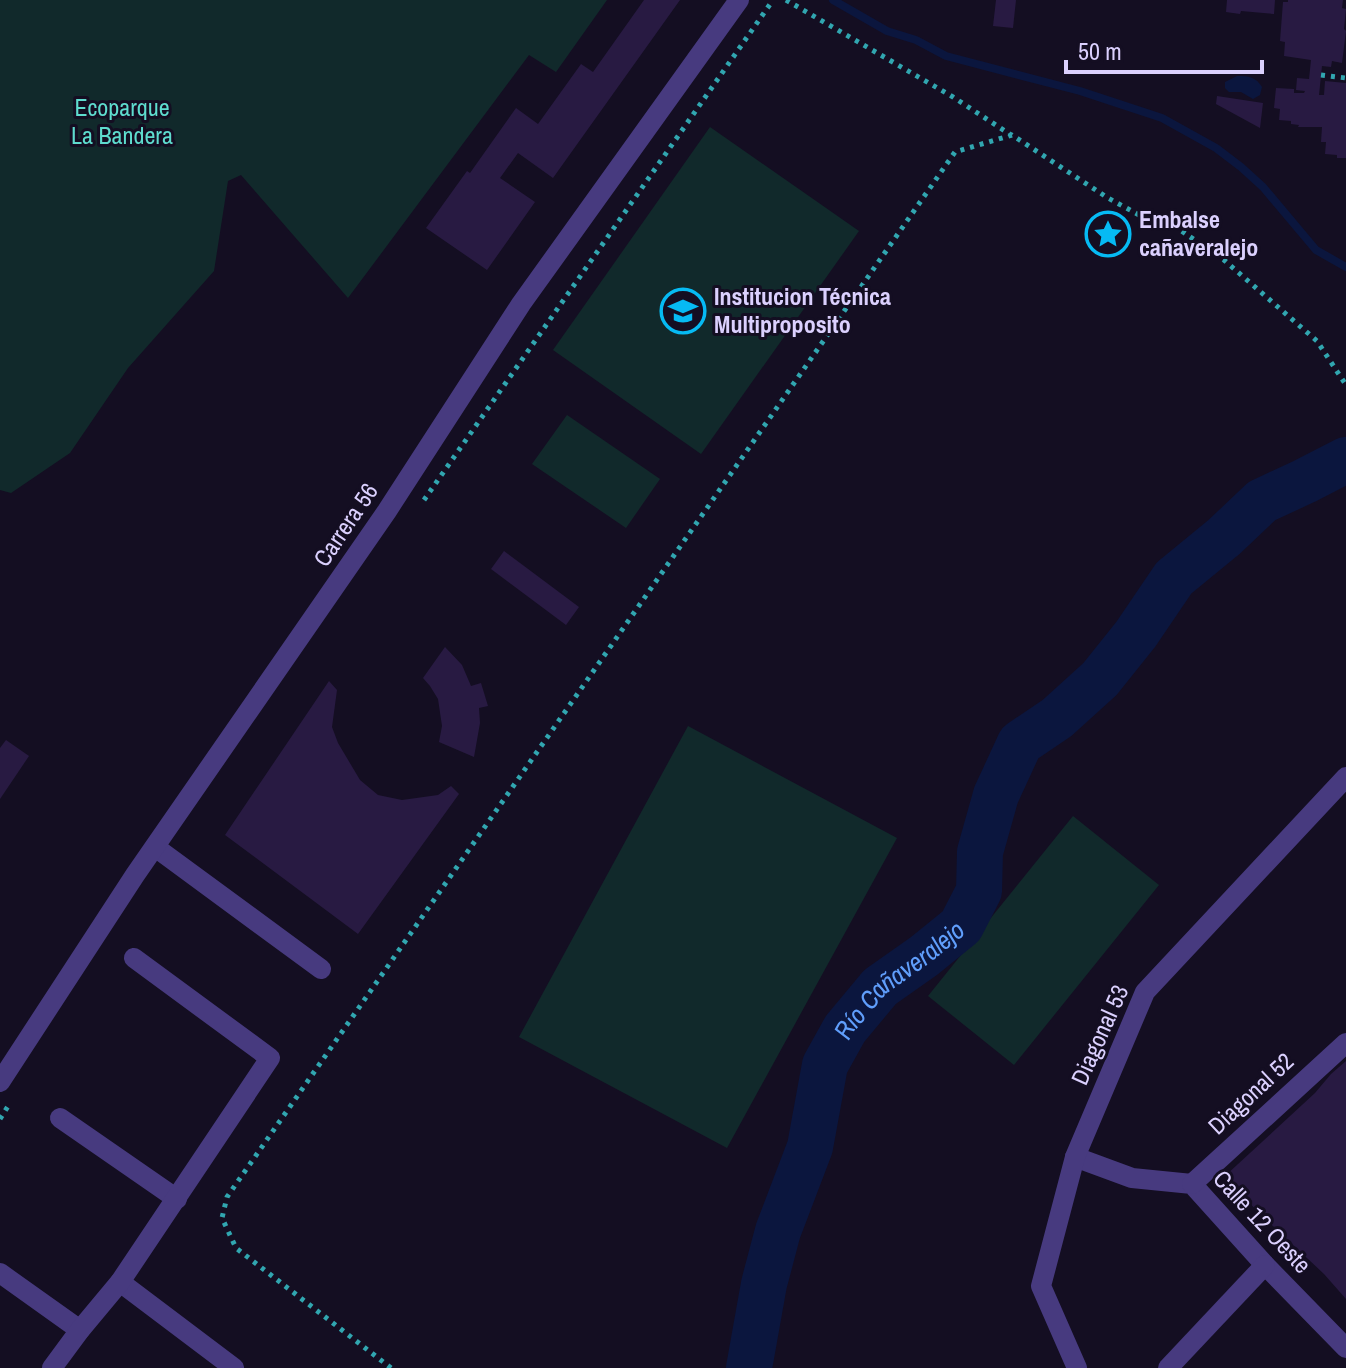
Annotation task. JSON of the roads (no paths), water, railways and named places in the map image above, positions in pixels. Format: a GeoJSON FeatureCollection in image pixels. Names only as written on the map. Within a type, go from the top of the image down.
{"type":"FeatureCollection","features":[{"type":"Feature","properties":{"kind":"street","name":"Carrera 56"},"geometry":{"type":"LineString","coordinates":[[0,1082],[227,739],[387,511],[521,304],[739,0]]}},
{"type":"Feature","properties":{"kind":"street","name":"Diagonal 53"},"geometry":{"type":"LineString","coordinates":[[1077,1368],[1041,1286],[1075,1157],[1145,992],[1346,777]]}},
{"type":"Feature","properties":{"kind":"street"},"geometry":{"type":"LineString","coordinates":[[155,847],[321,969]]}},
{"type":"Feature","properties":{"kind":"street"},"geometry":{"type":"LineString","coordinates":[[52,1368],[120,1282],[270,1058],[134,958]]}},
{"type":"Feature","properties":{"kind":"street","name":"Diagonal 52"},"geometry":{"type":"LineString","coordinates":[[1192,1184],[1346,1043]]}},
{"type":"Feature","properties":{"kind":"street"},"geometry":{"type":"LineString","coordinates":[[60,1118],[177,1199]]}},
{"type":"Feature","properties":{"kind":"street","name":"Calle 12 Oeste"},"geometry":{"type":"LineString","coordinates":[[1075,1157],[1132,1178],[1192,1184],[1346,1348]]}},
{"type":"Feature","properties":{"kind":"street"},"geometry":{"type":"LineString","coordinates":[[1168,1368],[1265,1265]]}},
{"type":"Feature","properties":{"kind":"street"},"geometry":{"type":"LineString","coordinates":[[0,1273],[80,1330]]}},
{"type":"Feature","properties":{"kind":"street"},"geometry":{"type":"LineString","coordinates":[[120,1282],[234,1368]]}},
{"type":"Feature","properties":{"kind":"water"},"geometry":{"type":"Polygon","coordinates":[[[1237,76],[1257,81],[1262,87],[1260,95],[1253,99],[1241,92],[1229,92],[1225,82],[1237,76]]]}},
{"type":"Feature","properties":{"kind":"waterway"},"geometry":{"type":"LineString","coordinates":[[833,0],[887,31],[916,40],[946,56],[1080,91],[1162,118],[1216,148],[1241,167],[1263,187],[1316,250],[1346,267]]}},
{"type":"Feature","properties":{"kind":"waterway","name":"Río Cañaveralejo"},"geometry":{"type":"LineString","coordinates":[[749,1368],[764,1284],[778,1231],[810,1147],[825,1065],[845,1029],[880,987],[961,926],[979,891],[980,852],[996,795],[1020,743],[1057,718],[1100,679],[1136,634],[1174,578],[1262,501],[1346,460]]}},
{"type":"Feature","properties":{"kind":"place","name":"Embalse cañaveralejo"},"geometry":{"type":"Point","coordinates":[1108,234]}},
{"type":"Feature","properties":{"kind":"place","name":"Institucion Técnica Multiproposito"},"geometry":{"type":"Point","coordinates":[683,311]}},
{"type":"Feature","properties":{"kind":"park label","name":"Ecoparque La Bandera"},"geometry":{"type":"Point","coordinates":[122,122]}}]}
